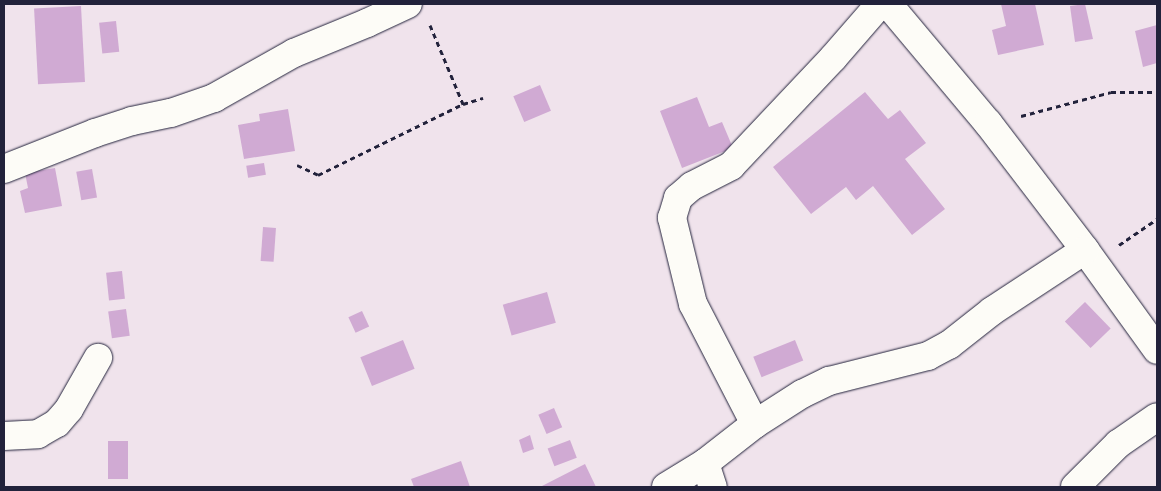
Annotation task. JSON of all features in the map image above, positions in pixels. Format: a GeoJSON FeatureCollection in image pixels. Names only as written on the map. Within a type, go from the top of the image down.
{"type":"FeatureCollection","features":[{"type":"Feature","properties":{"kind":"street"},"geometry":{"type":"LineString","coordinates":[[4,170],[95,133],[132,121],[171,113],[214,98],[294,53],[368,23],[408,4]]}},
{"type":"Feature","properties":{"kind":"street"},"geometry":{"type":"LineString","coordinates":[[755,424],[693,304],[672,218],[678,198],[692,186],[730,166],[833,58],[880,4]]}},
{"type":"Feature","properties":{"kind":"street"},"geometry":{"type":"LineString","coordinates":[[888,4],[988,122],[1085,250],[1157,350]]}},
{"type":"Feature","properties":{"kind":"street"},"geometry":{"type":"LineString","coordinates":[[666,487],[709,475],[755,424],[802,394],[829,381],[928,356],[964,336],[992,311],[1085,250]]}},
{"type":"Feature","properties":{"kind":"street"},"geometry":{"type":"LineString","coordinates":[[4,436],[38,434],[57,423],[69,409],[98,358]]}},
{"type":"Feature","properties":{"kind":"street"},"geometry":{"type":"LineString","coordinates":[[1075,487],[1118,444],[1157,417]]}},
{"type":"Feature","properties":{"kind":"path"},"geometry":{"type":"LineString","coordinates":[[429,22],[463,104]]}},
{"type":"Feature","properties":{"kind":"path"},"geometry":{"type":"LineString","coordinates":[[988,122],[1039,113],[1111,92],[1157,92]]}},
{"type":"Feature","properties":{"kind":"path"},"geometry":{"type":"LineString","coordinates":[[297,165],[318,175],[463,104],[483,98]]}},
{"type":"Feature","properties":{"kind":"path"},"geometry":{"type":"LineString","coordinates":[[1085,250],[1104,256],[1157,219]]}},
{"type":"Feature","properties":{"kind":"building"},"geometry":{"type":"Polygon","coordinates":[[[1001,4],[1035,4],[1044,45],[998,55],[992,30],[1006,26],[1001,4]]]}},
{"type":"Feature","properties":{"kind":"building"},"geometry":{"type":"Polygon","coordinates":[[[1085,4],[1093,39],[1075,42],[1070,6],[1085,4]]]}},
{"type":"Feature","properties":{"kind":"building"},"geometry":{"type":"Polygon","coordinates":[[[81,6],[85,82],[38,84],[34,8],[81,6]]]}},
{"type":"Feature","properties":{"kind":"building"},"geometry":{"type":"Polygon","coordinates":[[[116,21],[119,52],[102,54],[99,23],[116,21]]]}},
{"type":"Feature","properties":{"kind":"building"},"geometry":{"type":"Polygon","coordinates":[[[1157,25],[1157,63],[1143,67],[1135,31],[1157,25]]]}},
{"type":"Feature","properties":{"kind":"building"},"geometry":{"type":"Polygon","coordinates":[[[540,85],[551,111],[524,122],[513,96],[540,85]]]}},
{"type":"Feature","properties":{"kind":"building"},"geometry":{"type":"Polygon","coordinates":[[[865,92],[888,119],[900,110],[926,143],[905,159],[945,209],[912,235],[873,186],[856,200],[846,187],[811,214],[773,167],[865,92]]]}},
{"type":"Feature","properties":{"kind":"building"},"geometry":{"type":"Polygon","coordinates":[[[697,97],[709,127],[722,122],[733,148],[682,168],[660,111],[697,97]]]}},
{"type":"Feature","properties":{"kind":"building"},"geometry":{"type":"Polygon","coordinates":[[[288,109],[295,151],[244,159],[238,125],[260,121],[259,114],[288,109]]]}},
{"type":"Feature","properties":{"kind":"building"},"geometry":{"type":"Polygon","coordinates":[[[264,163],[266,175],[248,178],[246,166],[264,163]]]}},
{"type":"Feature","properties":{"kind":"building"},"geometry":{"type":"Polygon","coordinates":[[[55,168],[62,206],[25,213],[20,191],[28,188],[25,173],[55,168]]]}},
{"type":"Feature","properties":{"kind":"building"},"geometry":{"type":"Polygon","coordinates":[[[92,169],[97,198],[81,200],[76,172],[92,169]]]}},
{"type":"Feature","properties":{"kind":"building"},"geometry":{"type":"Polygon","coordinates":[[[263,227],[276,228],[274,262],[261,261],[263,227]]]}},
{"type":"Feature","properties":{"kind":"building"},"geometry":{"type":"Polygon","coordinates":[[[122,271],[125,299],[109,301],[106,273],[122,271]]]}},
{"type":"Feature","properties":{"kind":"building"},"geometry":{"type":"Polygon","coordinates":[[[547,292],[556,323],[512,335],[503,305],[547,292]]]}},
{"type":"Feature","properties":{"kind":"building"},"geometry":{"type":"Polygon","coordinates":[[[1085,302],[1111,329],[1091,348],[1065,321],[1085,302]]]}},
{"type":"Feature","properties":{"kind":"building"},"geometry":{"type":"Polygon","coordinates":[[[126,309],[130,336],[112,338],[108,312],[126,309]]]}},
{"type":"Feature","properties":{"kind":"building"},"geometry":{"type":"Polygon","coordinates":[[[362,311],[369,326],[356,333],[348,317],[362,311]]]}},
{"type":"Feature","properties":{"kind":"building"},"geometry":{"type":"Polygon","coordinates":[[[403,340],[415,369],[372,386],[360,357],[403,340]]]}},
{"type":"Feature","properties":{"kind":"building"},"geometry":{"type":"Polygon","coordinates":[[[795,340],[803,360],[762,377],[753,357],[795,340]]]}},
{"type":"Feature","properties":{"kind":"building"},"geometry":{"type":"Polygon","coordinates":[[[554,408],[562,427],[547,434],[538,415],[554,408]]]}},
{"type":"Feature","properties":{"kind":"building"},"geometry":{"type":"Polygon","coordinates":[[[530,435],[534,449],[523,453],[519,440],[530,435]]]}},
{"type":"Feature","properties":{"kind":"building"},"geometry":{"type":"Polygon","coordinates":[[[570,440],[577,458],[554,466],[548,449],[570,440]]]}},
{"type":"Feature","properties":{"kind":"building"},"geometry":{"type":"Polygon","coordinates":[[[108,441],[128,441],[128,479],[108,479],[108,441]]]}},
{"type":"Feature","properties":{"kind":"building"},"geometry":{"type":"Polygon","coordinates":[[[461,461],[470,487],[414,487],[411,479],[461,461]]]}},
{"type":"Feature","properties":{"kind":"building"},"geometry":{"type":"Polygon","coordinates":[[[585,464],[596,487],[542,486],[585,464]]]}}]}
